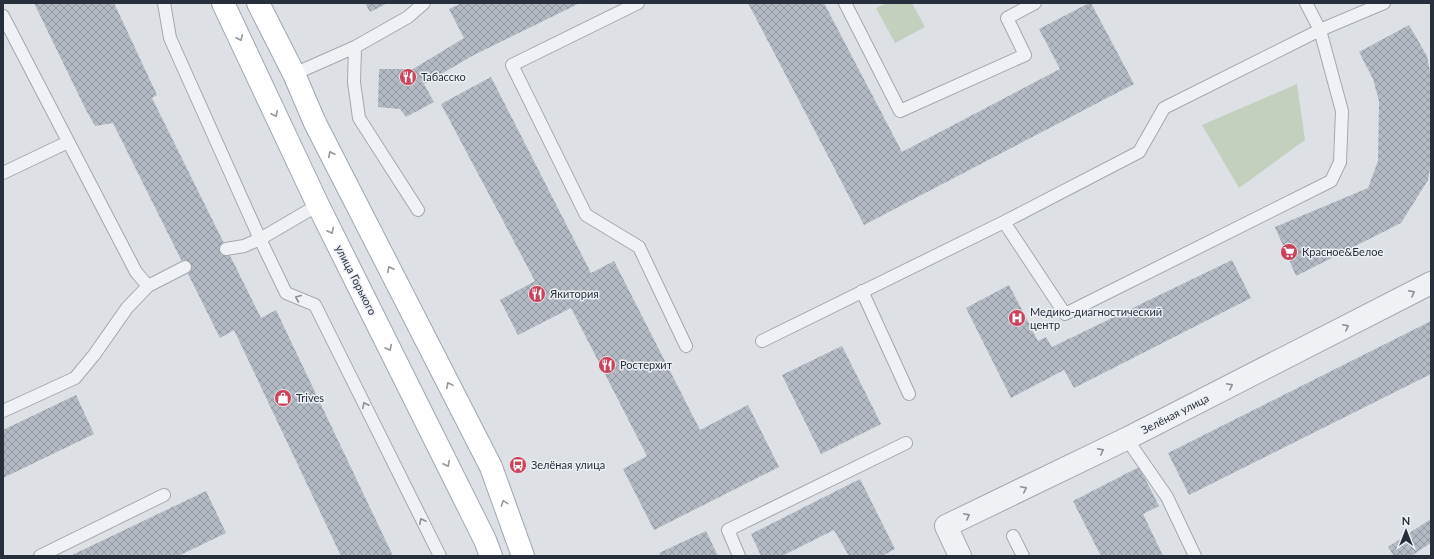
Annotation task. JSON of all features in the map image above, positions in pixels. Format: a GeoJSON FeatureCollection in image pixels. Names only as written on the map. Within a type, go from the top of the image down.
{"type":"FeatureCollection","features":[{"type":"Feature","properties":{"kind":"main road","name":"улица Горького"},"geometry":{"type":"LineString","coordinates":[[224,3],[318,205],[485,540],[491,556]]}},
{"type":"Feature","properties":{"kind":"main road"},"geometry":{"type":"LineString","coordinates":[[258,3],[294,74],[315,123],[491,466],[523,556]]}},
{"type":"Feature","properties":{"kind":"street","name":"Зелёная улица"},"geometry":{"type":"LineString","coordinates":[[960,556],[946,526],[1128,438],[1431,283]]}},
{"type":"Feature","properties":{"kind":"lane"},"geometry":{"type":"LineString","coordinates":[[164,3],[170,38],[260,239],[286,293],[315,305],[440,556]]}},
{"type":"Feature","properties":{"kind":"lane"},"geometry":{"type":"LineString","coordinates":[[294,74],[355,47],[408,17],[424,3]]}},
{"type":"Feature","properties":{"kind":"lane"},"geometry":{"type":"LineString","coordinates":[[638,3],[512,66],[586,215],[638,247],[686,346]]}},
{"type":"Feature","properties":{"kind":"lane"},"geometry":{"type":"LineString","coordinates":[[845,3],[900,111],[1026,55],[1007,18],[1034,3]]}},
{"type":"Feature","properties":{"kind":"lane"},"geometry":{"type":"LineString","coordinates":[[1004,222],[1066,314],[1331,181],[1340,162],[1342,111],[1320,30],[1306,3]]}},
{"type":"Feature","properties":{"kind":"lane"},"geometry":{"type":"LineString","coordinates":[[762,341],[1004,222],[1139,152],[1164,108],[1320,30],[1384,3]]}},
{"type":"Feature","properties":{"kind":"lane"},"geometry":{"type":"LineString","coordinates":[[3,16],[136,272],[148,286]]}},
{"type":"Feature","properties":{"kind":"lane"},"geometry":{"type":"LineString","coordinates":[[355,47],[354,82],[359,118],[418,210]]}},
{"type":"Feature","properties":{"kind":"lane"},"geometry":{"type":"LineString","coordinates":[[3,173],[68,142]]}},
{"type":"Feature","properties":{"kind":"lane"},"geometry":{"type":"LineString","coordinates":[[226,249],[244,246],[260,239],[318,205]]}},
{"type":"Feature","properties":{"kind":"lane"},"geometry":{"type":"LineString","coordinates":[[3,411],[75,378],[94,355],[127,308],[148,286],[184,267]]}},
{"type":"Feature","properties":{"kind":"lane"},"geometry":{"type":"LineString","coordinates":[[862,291],[909,394]]}},
{"type":"Feature","properties":{"kind":"lane"},"geometry":{"type":"LineString","coordinates":[[1128,438],[1133,448],[1167,497],[1195,556]]}},
{"type":"Feature","properties":{"kind":"lane"},"geometry":{"type":"LineString","coordinates":[[739,556],[728,530],[906,443]]}},
{"type":"Feature","properties":{"kind":"lane"},"geometry":{"type":"LineString","coordinates":[[40,556],[164,495]]}},
{"type":"Feature","properties":{"kind":"lane"},"geometry":{"type":"LineString","coordinates":[[1013,536],[1023,556]]}},
{"type":"Feature","properties":{"kind":"green space"},"geometry":{"type":"Polygon","coordinates":[[[887,3],[912,3],[925,27],[895,43],[876,8],[887,3]]]}},
{"type":"Feature","properties":{"kind":"green space"},"geometry":{"type":"Polygon","coordinates":[[[1297,84],[1305,140],[1239,188],[1202,125],[1297,84]]]}},
{"type":"Feature","properties":{"kind":"building"},"geometry":{"type":"Polygon","coordinates":[[[34,3],[114,3],[157,95],[152,98],[261,318],[276,310],[393,556],[341,556],[234,330],[220,338],[113,123],[95,126],[34,3]]]}},
{"type":"Feature","properties":{"kind":"building"},"geometry":{"type":"Polygon","coordinates":[[[365,3],[388,3],[370,12],[365,3]]]}},
{"type":"Feature","properties":{"kind":"building"},"geometry":{"type":"Polygon","coordinates":[[[462,3],[580,3],[472,56],[424,84],[434,102],[406,117],[400,109],[378,107],[379,69],[413,69],[464,38],[449,9],[462,3]]]}},
{"type":"Feature","properties":{"kind":"building"},"geometry":{"type":"Polygon","coordinates":[[[748,3],[824,3],[902,152],[1060,69],[1039,29],[1089,3],[1091,3],[1134,84],[864,225],[748,3]]]}},
{"type":"Feature","properties":{"kind":"building"},"geometry":{"type":"Polygon","coordinates":[[[1409,25],[1427,56],[1431,77],[1431,163],[1428,180],[1401,223],[1296,276],[1275,227],[1368,188],[1378,161],[1379,101],[1373,79],[1359,52],[1409,25]]]}},
{"type":"Feature","properties":{"kind":"building"},"geometry":{"type":"Polygon","coordinates":[[[491,77],[591,273],[614,261],[700,430],[748,405],[779,467],[654,530],[623,469],[647,456],[571,308],[518,335],[500,300],[535,281],[441,104],[491,77]]]}},
{"type":"Feature","properties":{"kind":"building"},"geometry":{"type":"Polygon","coordinates":[[[1232,260],[1251,298],[1074,388],[1064,370],[1011,398],[966,308],[1009,285],[1038,341],[1046,337],[1052,347],[1232,260]]]}},
{"type":"Feature","properties":{"kind":"building"},"geometry":{"type":"Polygon","coordinates":[[[1431,321],[1431,374],[1189,495],[1168,453],[1431,321]]]}},
{"type":"Feature","properties":{"kind":"building"},"geometry":{"type":"Polygon","coordinates":[[[842,346],[881,424],[821,454],[782,375],[842,346]]]}},
{"type":"Feature","properties":{"kind":"building"},"geometry":{"type":"Polygon","coordinates":[[[76,395],[94,434],[3,478],[3,430],[76,395]]]}},
{"type":"Feature","properties":{"kind":"building"},"geometry":{"type":"Polygon","coordinates":[[[1139,467],[1159,506],[1143,514],[1163,556],[1101,556],[1073,501],[1139,467]]]}},
{"type":"Feature","properties":{"kind":"building"},"geometry":{"type":"Polygon","coordinates":[[[860,479],[895,549],[882,556],[849,556],[834,530],[782,556],[761,556],[751,534],[860,479]]]}},
{"type":"Feature","properties":{"kind":"building"},"geometry":{"type":"Polygon","coordinates":[[[206,491],[226,533],[178,556],[70,556],[206,491]]]}},
{"type":"Feature","properties":{"kind":"building"},"geometry":{"type":"Polygon","coordinates":[[[1431,519],[1431,543],[1411,556],[1394,556],[1388,547],[1431,519]]]}},
{"type":"Feature","properties":{"kind":"building"},"geometry":{"type":"Polygon","coordinates":[[[706,531],[718,556],[661,556],[659,553],[706,531]]]}},
{"type":"Feature","properties":{"kind":"place","name":"Табасско"},"geometry":{"type":"Point","coordinates":[408,77]}},
{"type":"Feature","properties":{"kind":"place","name":"Красное&Белое"},"geometry":{"type":"Point","coordinates":[1289,252]}},
{"type":"Feature","properties":{"kind":"place","name":"Якитория"},"geometry":{"type":"Point","coordinates":[537,294]}},
{"type":"Feature","properties":{"kind":"place","name":"Медико-диагностический центр"},"geometry":{"type":"Point","coordinates":[1017,318]}},
{"type":"Feature","properties":{"kind":"place","name":"Ростерхит"},"geometry":{"type":"Point","coordinates":[607,365]}},
{"type":"Feature","properties":{"kind":"place","name":"Trives"},"geometry":{"type":"Point","coordinates":[283,398]}},
{"type":"Feature","properties":{"kind":"place","name":"Зелёная улица"},"geometry":{"type":"Point","coordinates":[518,465]}}]}
